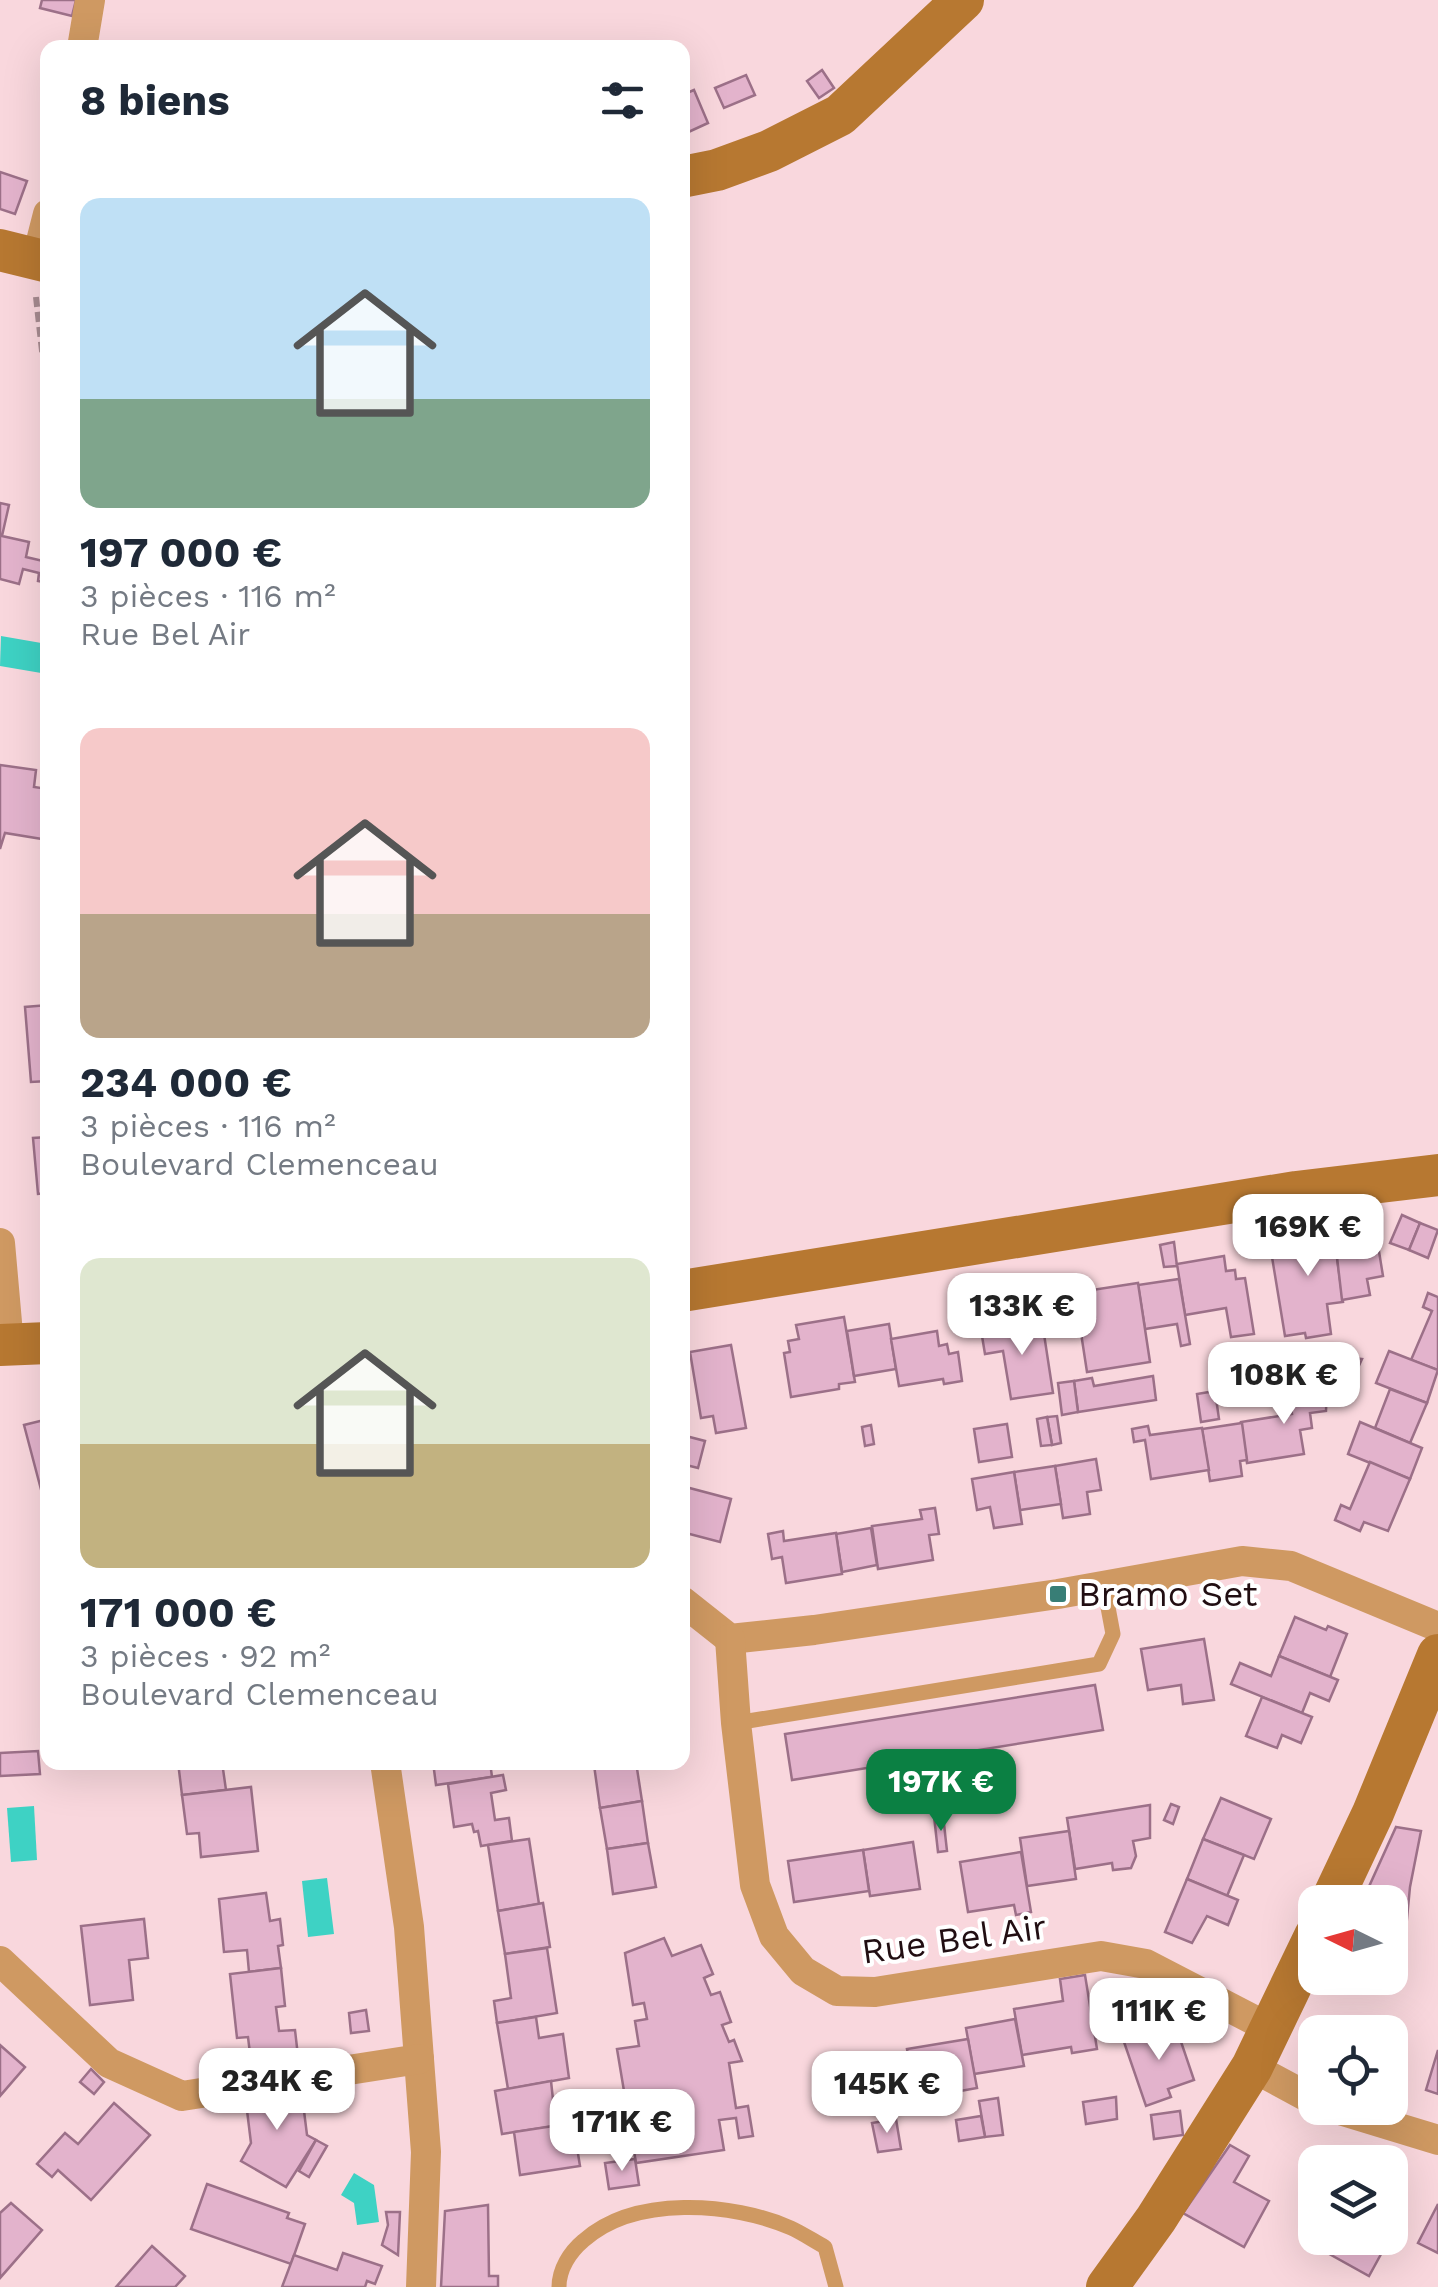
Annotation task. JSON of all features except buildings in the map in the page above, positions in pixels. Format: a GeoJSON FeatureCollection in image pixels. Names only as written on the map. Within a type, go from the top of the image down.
{"type":"FeatureCollection","features":[{"type":"Feature","properties":{"kind":"street"},"geometry":{"type":"LineString","coordinates":[[83,40],[90,0]]}},
{"type":"Feature","properties":{"kind":"street"},"geometry":{"type":"LineString","coordinates":[[690,175],[717,170],[769,151],[840,114],[962,0]]}},
{"type":"Feature","properties":{"kind":"street"},"geometry":{"type":"LineString","coordinates":[[28,258],[40,232]]}},
{"type":"Feature","properties":{"kind":"street"},"geometry":{"type":"LineString","coordinates":[[690,1290],[1296,1192],[1438,1175]]}},
{"type":"Feature","properties":{"kind":"street"},"geometry":{"type":"LineString","coordinates":[[0,1243],[19,1344]]}},
{"type":"Feature","properties":{"kind":"street"},"geometry":{"type":"LineString","coordinates":[[690,1607],[730,1640],[1104,1586],[1242,1561],[1291,1566],[1438,1627]]}},
{"type":"Feature","properties":{"kind":"street","name":"Rue Bel Air"},"geometry":{"type":"LineString","coordinates":[[730,1640],[756,1885],[774,1936],[802,1972],[837,1991],[875,1992],[1101,1956],[1146,1964],[1271,2029]]}},
{"type":"Feature","properties":{"kind":"street"},"geometry":{"type":"LineString","coordinates":[[1339,1885],[1438,1655]]}},
{"type":"Feature","properties":{"kind":"street"},"geometry":{"type":"LineString","coordinates":[[386,1770],[408,1927],[426,2152],[421,2287]]}},
{"type":"Feature","properties":{"kind":"street"},"geometry":{"type":"LineString","coordinates":[[0,1961],[109,2063],[182,2096],[418,2058]]}},
{"type":"Feature","properties":{"kind":"street"},"geometry":{"type":"LineString","coordinates":[[1107,2287],[1252,2067],[1298,1972]]}},
{"type":"Feature","properties":{"kind":"street"},"geometry":{"type":"LineString","coordinates":[[1252,2067],[1298,2091]]}},
{"type":"Feature","properties":{"kind":"street"},"geometry":{"type":"LineString","coordinates":[[1389,2125],[1438,2140]]}},
{"type":"Feature","properties":{"kind":"lane"},"geometry":{"type":"LineString","coordinates":[[736,1722],[1099,1664],[1113,1634],[1104,1586]]}},
{"type":"Feature","properties":{"kind":"lane"},"geometry":{"type":"LineString","coordinates":[[559,2287],[572,2250],[596,2229],[632,2215],[687,2206],[790,2228],[824,2247],[836,2287]]}},
{"type":"Feature","properties":{"kind":"path"},"geometry":{"type":"LineString","coordinates":[[28,258],[40,334]]}},
{"type":"Feature","properties":{"kind":"water"},"geometry":{"type":"Polygon","coordinates":[[[1,636],[40,643],[40,673],[0,666],[1,636]]]}},
{"type":"Feature","properties":{"kind":"water"},"geometry":{"type":"Polygon","coordinates":[[[34,1806],[37,1860],[11,1862],[7,1808],[34,1806]]]}},
{"type":"Feature","properties":{"kind":"water"},"geometry":{"type":"Polygon","coordinates":[[[327,1878],[334,1934],[308,1937],[302,1881],[327,1878]]]}},
{"type":"Feature","properties":{"kind":"water"},"geometry":{"type":"Polygon","coordinates":[[[354,2173],[374,2185],[379,2222],[357,2225],[354,2203],[341,2195],[354,2173]]]}},
{"type":"Feature","properties":{"kind":"place","name":"Bramo Set"},"geometry":{"type":"Point","coordinates":[1058,1594]}}]}
